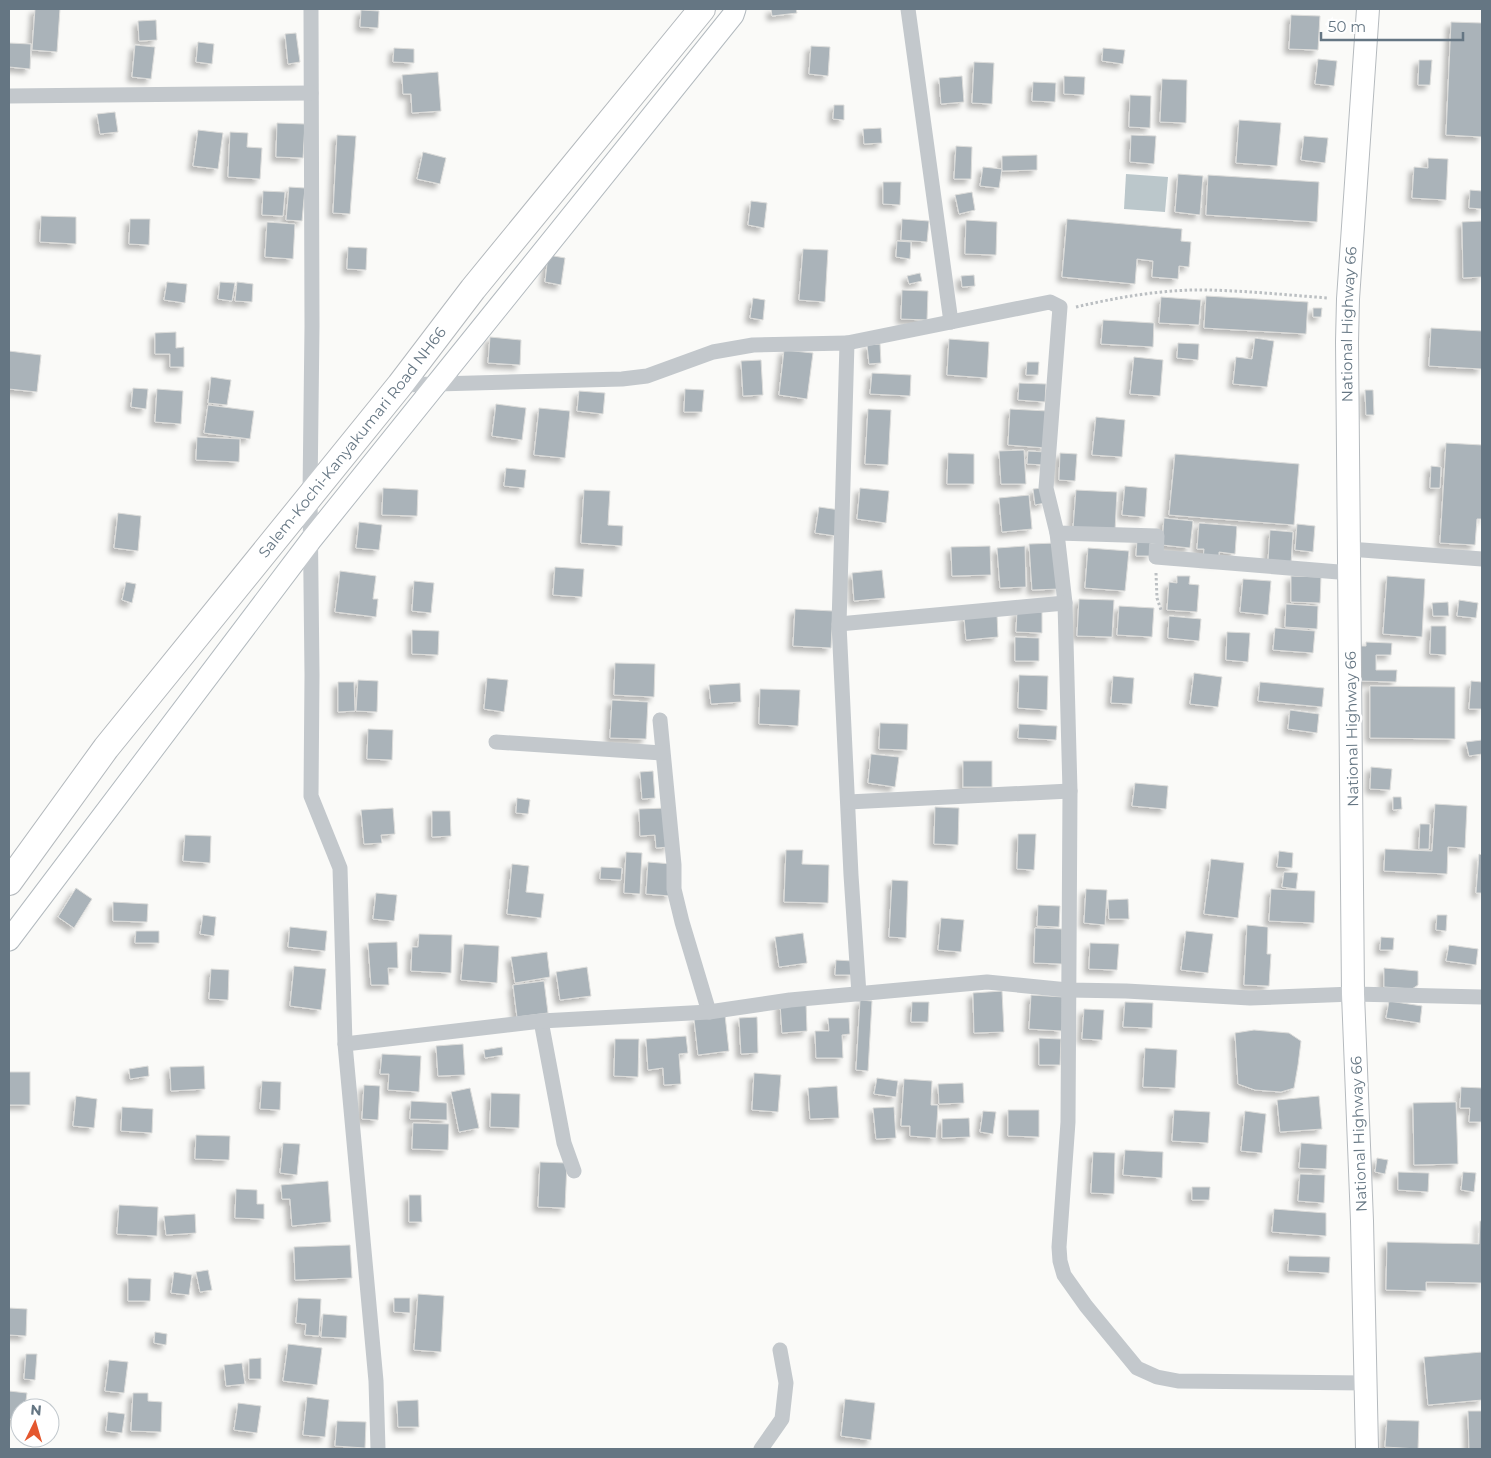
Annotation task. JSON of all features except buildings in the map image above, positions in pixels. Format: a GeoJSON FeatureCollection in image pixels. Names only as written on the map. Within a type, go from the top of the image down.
{"type":"FeatureCollection","features":[{"type":"Feature","properties":{"kind":"highway","name":"Salem-Kochi-Kanyakumari Road NH66"},"geometry":{"type":"LineString","coordinates":[[9,882],[106,748],[400,385],[473,289],[702,9]]}},
{"type":"Feature","properties":{"kind":"main road","name":"National Highway 66"},"geometry":{"type":"LineString","coordinates":[[1368,9],[1348,299],[1353,994],[1368,1449]]}},
{"type":"Feature","properties":{"kind":"street"},"geometry":{"type":"LineString","coordinates":[[311,9],[312,326],[310,540],[312,796],[340,868],[345,1044],[376,1381],[378,1449]]}},
{"type":"Feature","properties":{"kind":"street"},"geometry":{"type":"LineString","coordinates":[[9,940],[310,540],[734,15],[735,9]]}},
{"type":"Feature","properties":{"kind":"street"},"geometry":{"type":"LineString","coordinates":[[908,9],[952,322]]}},
{"type":"Feature","properties":{"kind":"street"},"geometry":{"type":"LineString","coordinates":[[9,96],[311,93]]}},
{"type":"Feature","properties":{"kind":"street"},"geometry":{"type":"LineString","coordinates":[[400,385],[622,379],[646,376],[714,352],[753,345],[847,343],[1050,302],[1060,307],[1046,488],[1057,533],[1065,602],[1070,791],[1068,1122],[1059,1247],[1060,1261],[1064,1275],[1086,1306],[1137,1368],[1157,1377],[1178,1381],[1366,1383]]}},
{"type":"Feature","properties":{"kind":"street"},"geometry":{"type":"LineString","coordinates":[[847,343],[839,624],[859,994]]}},
{"type":"Feature","properties":{"kind":"street"},"geometry":{"type":"LineString","coordinates":[[1057,533],[1157,536],[1156,557],[1350,573]]}},
{"type":"Feature","properties":{"kind":"street"},"geometry":{"type":"LineString","coordinates":[[1350,549],[1482,559]]}},
{"type":"Feature","properties":{"kind":"street"},"geometry":{"type":"LineString","coordinates":[[839,624],[1065,602]]}},
{"type":"Feature","properties":{"kind":"street"},"geometry":{"type":"LineString","coordinates":[[660,720],[674,865],[674,888],[682,922],[709,1012]]}},
{"type":"Feature","properties":{"kind":"street"},"geometry":{"type":"LineString","coordinates":[[496,742],[662,753]]}},
{"type":"Feature","properties":{"kind":"street"},"geometry":{"type":"LineString","coordinates":[[848,802],[1070,791]]}},
{"type":"Feature","properties":{"kind":"street"},"geometry":{"type":"LineString","coordinates":[[345,1044],[541,1021],[709,1012],[790,1000],[988,982],[1068,990],[1126,991],[1250,998],[1353,994],[1482,997]]}},
{"type":"Feature","properties":{"kind":"street"},"geometry":{"type":"LineString","coordinates":[[541,1021],[564,1143],[574,1171]]}},
{"type":"Feature","properties":{"kind":"street"},"geometry":{"type":"LineString","coordinates":[[761,1449],[782,1419],[786,1383],[780,1350]]}},
{"type":"Feature","properties":{"kind":"path"},"geometry":{"type":"LineString","coordinates":[[1061,311],[1115,298],[1156,292],[1208,290],[1348,299]]}},
{"type":"Feature","properties":{"kind":"path"},"geometry":{"type":"LineString","coordinates":[[1156,557],[1160,610]]}},
{"type":"Feature","properties":{"kind":"shaded area"},"geometry":{"type":"Polygon","coordinates":[[[1126,174],[1168,177],[1165,212],[1124,209],[1126,174]]]}}]}
